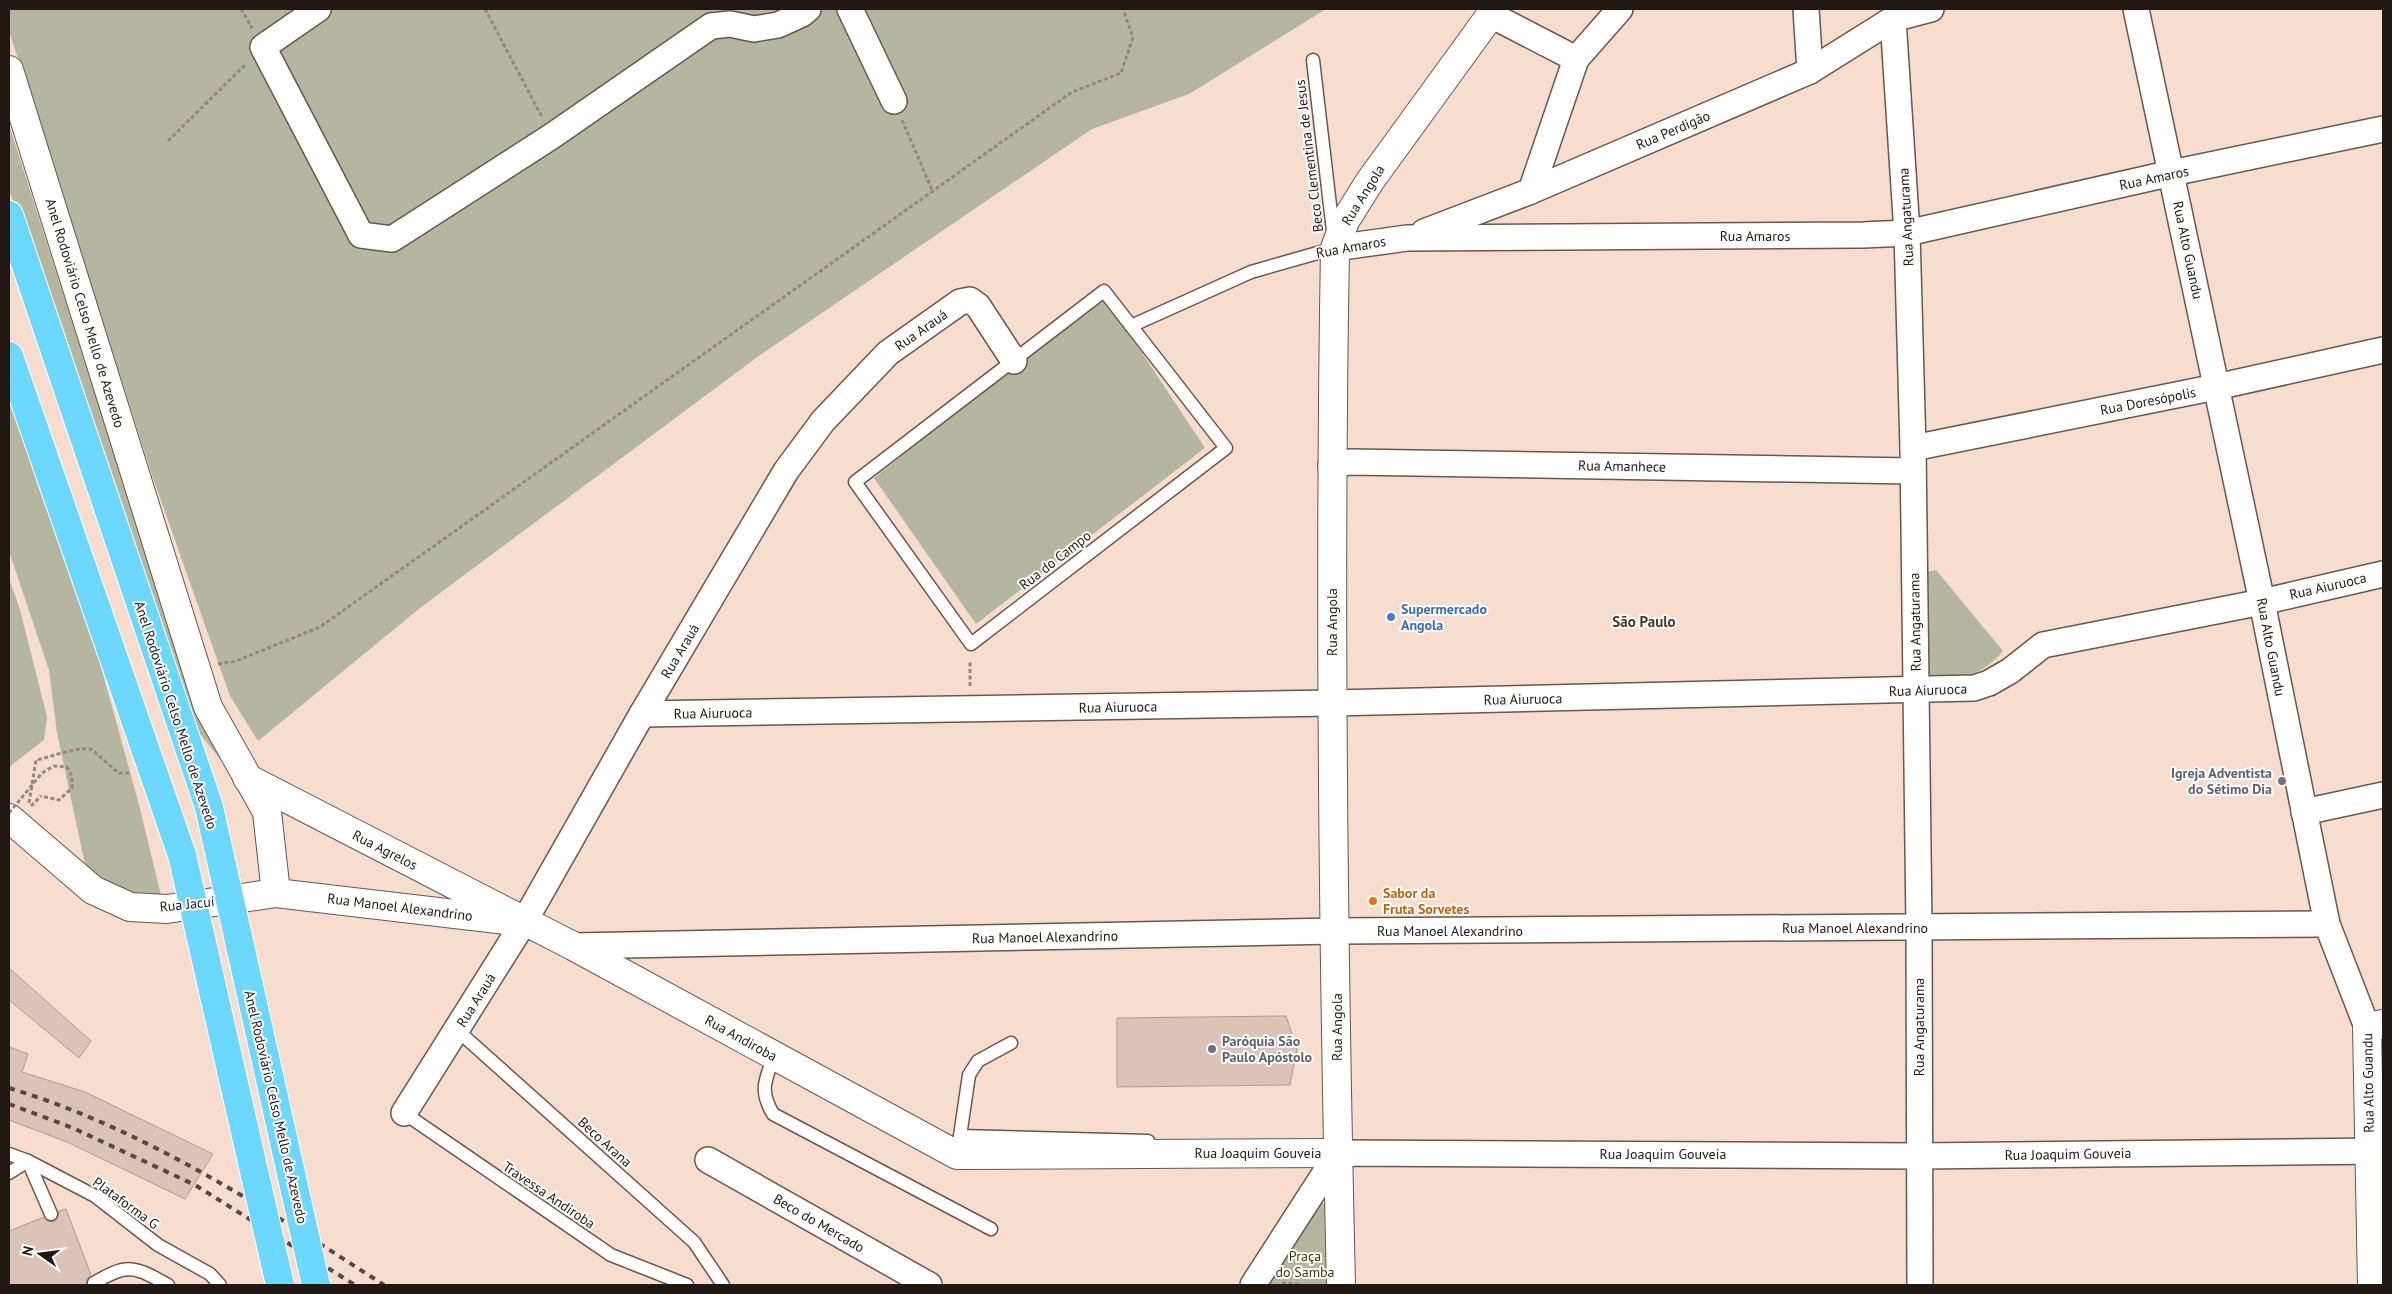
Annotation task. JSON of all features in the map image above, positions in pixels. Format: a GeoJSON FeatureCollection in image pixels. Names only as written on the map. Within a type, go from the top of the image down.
{"type":"FeatureCollection","features":[{"type":"Feature","properties":{"kind":"highway","name":"Anel Rodoviário Celso Mello de Azevedo"},"geometry":{"type":"LineString","coordinates":[[9,215],[209,808],[316,1285]]}},
{"type":"Feature","properties":{"kind":"highway"},"geometry":{"type":"LineString","coordinates":[[9,356],[182,855],[280,1285]]}},
{"type":"Feature","properties":{"kind":"street"},"geometry":{"type":"LineString","coordinates":[[318,9],[263,47],[361,235],[392,239],[552,136],[711,26],[730,24],[754,29],[778,25],[802,14],[808,9]]}},
{"type":"Feature","properties":{"kind":"street"},"geometry":{"type":"LineString","coordinates":[[850,9],[894,101]]}},
{"type":"Feature","properties":{"kind":"street"},"geometry":{"type":"LineString","coordinates":[[1531,191],[1576,59],[1620,9]]}},
{"type":"Feature","properties":{"kind":"street"},"geometry":{"type":"LineString","coordinates":[[1806,9],[1810,71]]}},
{"type":"Feature","properties":{"kind":"street","name":"Rua Perdigão"},"geometry":{"type":"LineString","coordinates":[[1407,238],[1531,191],[1810,71],[1893,19],[1931,9]]}},
{"type":"Feature","properties":{"kind":"street","name":"Rua Alto Guandu"},"geometry":{"type":"LineString","coordinates":[[2136,9],[2262,602],[2327,924],[2375,1025],[2376,1151],[2372,1285]]}},
{"type":"Feature","properties":{"kind":"street"},"geometry":{"type":"LineString","coordinates":[[1493,12],[1576,59]]}},
{"type":"Feature","properties":{"kind":"street","name":"Rua Angola"},"geometry":{"type":"LineString","coordinates":[[1341,1285],[1332,703],[1331,465],[1335,248],[1345,221],[1370,181],[1493,12]]}},
{"type":"Feature","properties":{"kind":"street","name":"Rua Angaturama"},"geometry":{"type":"LineString","coordinates":[[1893,19],[1907,233],[1913,459],[1919,928],[1920,1285]]}},
{"type":"Feature","properties":{"kind":"street","name":"Anel Rodoviário Celso Mello de Azevedo"},"geometry":{"type":"LineString","coordinates":[[9,70],[208,707],[267,812],[276,892]]}},
{"type":"Feature","properties":{"kind":"street","name":"Rua Amaros"},"geometry":{"type":"LineString","coordinates":[[1335,248],[1407,238],[1863,235],[1907,233],[2172,173],[2383,129]]}},
{"type":"Feature","properties":{"kind":"street","name":"Rua Arauá"},"geometry":{"type":"LineString","coordinates":[[404,1113],[524,922],[642,714],[786,472],[823,421],[888,353],[960,302],[970,300],[978,306],[1014,361]]}},
{"type":"Feature","properties":{"kind":"street","name":"Rua Doresópolis"},"geometry":{"type":"LineString","coordinates":[[1913,459],[2216,387],[2383,350]]}},
{"type":"Feature","properties":{"kind":"street","name":"Rua Amanhece"},"geometry":{"type":"LineString","coordinates":[[1331,465],[1350,462],[1913,459]]}},
{"type":"Feature","properties":{"kind":"street","name":"Rua Aiuruoca"},"geometry":{"type":"LineString","coordinates":[[642,714],[1332,703],[1916,691],[1974,688],[1989,683],[2010,671],[2043,645],[2262,602],[2383,574]]}},
{"type":"Feature","properties":{"kind":"street","name":"Rua Agrelos"},"geometry":{"type":"LineString","coordinates":[[247,778],[524,922]]}},
{"type":"Feature","properties":{"kind":"street"},"geometry":{"type":"LineString","coordinates":[[2304,812],[2383,795]]}},
{"type":"Feature","properties":{"kind":"street","name":"Rua Jacuí"},"geometry":{"type":"LineString","coordinates":[[19,813],[92,890],[130,907],[167,909],[276,892]]}},
{"type":"Feature","properties":{"kind":"street","name":"Rua Manoel Alexandrino"},"geometry":{"type":"LineString","coordinates":[[276,892],[524,922]]}},
{"type":"Feature","properties":{"kind":"street","name":"Rua Andiroba"},"geometry":{"type":"LineString","coordinates":[[524,922],[573,946],[774,1056],[958,1146]]}},
{"type":"Feature","properties":{"kind":"street","name":"Rua Manoel Alexandrino"},"geometry":{"type":"LineString","coordinates":[[573,946],[1336,932],[2327,924]]}},
{"type":"Feature","properties":{"kind":"street","name":"Rua Joaquim Gouveia"},"geometry":{"type":"LineString","coordinates":[[958,1146],[1338,1153],[1919,1156],[2376,1151]]}},
{"type":"Feature","properties":{"kind":"street"},"geometry":{"type":"LineString","coordinates":[[1253,1285],[1338,1153]]}},
{"type":"Feature","properties":{"kind":"street","name":"Beco do Mercado"},"geometry":{"type":"LineString","coordinates":[[708,1160],[929,1285]]}},
{"type":"Feature","properties":{"kind":"lane","name":"Beco Clementina de Jesus"},"geometry":{"type":"LineString","coordinates":[[1313,60],[1335,248]]}},
{"type":"Feature","properties":{"kind":"lane","name":"Rua Amaros"},"geometry":{"type":"LineString","coordinates":[[1131,326],[1251,272],[1335,248]]}},
{"type":"Feature","properties":{"kind":"lane","name":"Rua do Campo"},"geometry":{"type":"LineString","coordinates":[[1101,292],[1107,293],[1131,326],[1226,448],[971,644],[855,482],[1101,292]]}},
{"type":"Feature","properties":{"kind":"lane","name":"Beco Arana"},"geometry":{"type":"LineString","coordinates":[[457,1030],[694,1242],[723,1285]]}},
{"type":"Feature","properties":{"kind":"lane"},"geometry":{"type":"LineString","coordinates":[[1010,1043],[978,1061],[969,1075],[958,1146],[1200,1142]]}},
{"type":"Feature","properties":{"kind":"lane"},"geometry":{"type":"LineString","coordinates":[[774,1056],[765,1082],[764,1099],[773,1114],[991,1229]]}},
{"type":"Feature","properties":{"kind":"lane","name":"Travessa Andiroba"},"geometry":{"type":"LineString","coordinates":[[404,1113],[611,1255],[686,1285]]}},
{"type":"Feature","properties":{"kind":"lane","name":"Plataforma G"},"geometry":{"type":"LineString","coordinates":[[9,1154],[28,1161],[96,1196],[158,1245],[210,1274],[220,1285]]}},
{"type":"Feature","properties":{"kind":"lane"},"geometry":{"type":"LineString","coordinates":[[9,1173],[28,1161],[51,1214]]}},
{"type":"Feature","properties":{"kind":"lane"},"geometry":{"type":"LineString","coordinates":[[94,1283],[116,1270],[140,1269],[168,1285]]}},
{"type":"Feature","properties":{"kind":"path"},"geometry":{"type":"LineString","coordinates":[[485,9],[552,136]]}},
{"type":"Feature","properties":{"kind":"path"},"geometry":{"type":"LineString","coordinates":[[196,671],[236,660],[320,627],[1072,92],[1121,73],[1133,37],[1123,9]]}},
{"type":"Feature","properties":{"kind":"path"},"geometry":{"type":"LineString","coordinates":[[168,140],[263,47]]}},
{"type":"Feature","properties":{"kind":"path"},"geometry":{"type":"LineString","coordinates":[[894,101],[933,192]]}},
{"type":"Feature","properties":{"kind":"path"},"geometry":{"type":"LineString","coordinates":[[970,709],[971,644]]}},
{"type":"Feature","properties":{"kind":"path"},"geometry":{"type":"LineString","coordinates":[[19,813],[36,760],[57,756],[77,748],[91,749],[119,773],[136,772],[150,762]]}},
{"type":"Feature","properties":{"kind":"path"},"geometry":{"type":"LineString","coordinates":[[9,813],[42,774],[54,766],[67,767],[72,777],[72,788],[59,800],[41,796]]}},
{"type":"Feature","properties":{"kind":"green space"},"geometry":{"type":"Polygon","coordinates":[[[9,9],[1326,9],[1189,94],[1092,129],[760,355],[420,608],[258,741],[230,696],[152,475],[9,31],[9,9]]]}},
{"type":"Feature","properties":{"kind":"green space"},"geometry":{"type":"Polygon","coordinates":[[[9,125],[194,702],[235,777],[186,717],[9,189],[9,125]]]}},
{"type":"Feature","properties":{"kind":"green space"},"geometry":{"type":"Polygon","coordinates":[[[1103,294],[1205,448],[976,624],[874,478],[1103,294]]]}},
{"type":"Feature","properties":{"kind":"green space"},"geometry":{"type":"Polygon","coordinates":[[[9,399],[85,609],[138,801],[161,895],[138,898],[86,869],[57,733],[49,670],[9,551],[9,399]]]}},
{"type":"Feature","properties":{"kind":"green space"},"geometry":{"type":"Polygon","coordinates":[[[1936,570],[2003,651],[1995,660],[1968,676],[1947,679],[1925,676],[1924,573],[1936,570]]]}},
{"type":"Feature","properties":{"kind":"green space"},"geometry":{"type":"Polygon","coordinates":[[[9,578],[20,610],[47,717],[44,740],[9,767],[9,578]]]}},
{"type":"Feature","properties":{"kind":"green space","name":"Praça do Samba"},"geometry":{"type":"Polygon","coordinates":[[[1316,1202],[1327,1204],[1327,1285],[1268,1285],[1316,1202]]]}},
{"type":"Feature","properties":{"kind":"building"},"geometry":{"type":"Polygon","coordinates":[[[9,968],[91,1041],[79,1058],[9,1000],[9,968]]]}},
{"type":"Feature","properties":{"kind":"building","name":"Paróquia São Paulo Apóstolo"},"geometry":{"type":"Polygon","coordinates":[[[1286,1016],[1297,1049],[1290,1085],[1117,1087],[1117,1018],[1286,1016]]]}},
{"type":"Feature","properties":{"kind":"building"},"geometry":{"type":"Polygon","coordinates":[[[9,1047],[28,1054],[22,1072],[85,1092],[213,1154],[185,1199],[67,1142],[9,1120],[9,1047]]]}},
{"type":"Feature","properties":{"kind":"building"},"geometry":{"type":"Polygon","coordinates":[[[66,1209],[91,1275],[87,1279],[86,1285],[9,1285],[9,1231],[44,1217],[47,1221],[54,1222],[58,1218],[59,1211],[66,1209]]]}},
{"type":"Feature","properties":{"kind":"railway"},"geometry":{"type":"LineString","coordinates":[[9,1088],[59,1105],[108,1125],[156,1148],[249,1200],[384,1285]]}},
{"type":"Feature","properties":{"kind":"railway"},"geometry":{"type":"LineString","coordinates":[[9,1104],[73,1128],[195,1185],[355,1285]]}},
{"type":"Feature","properties":{"kind":"place","name":"Supermercado Angola"},"geometry":{"type":"Point","coordinates":[1391,617]}},
{"type":"Feature","properties":{"kind":"place","name":"Igreja Adventista do Sétimo Dia"},"geometry":{"type":"Point","coordinates":[2282,781]}},
{"type":"Feature","properties":{"kind":"place","name":"Sabor da Fruta Sorvetes"},"geometry":{"type":"Point","coordinates":[1373,901]}},
{"type":"Feature","properties":{"kind":"place","name":"Paróquia São Paulo Apóstolo"},"geometry":{"type":"Point","coordinates":[1212,1049]}},
{"type":"Feature","properties":{"kind":"district","name":"São Paulo"},"geometry":{"type":"Point","coordinates":[1644,621]}}]}
